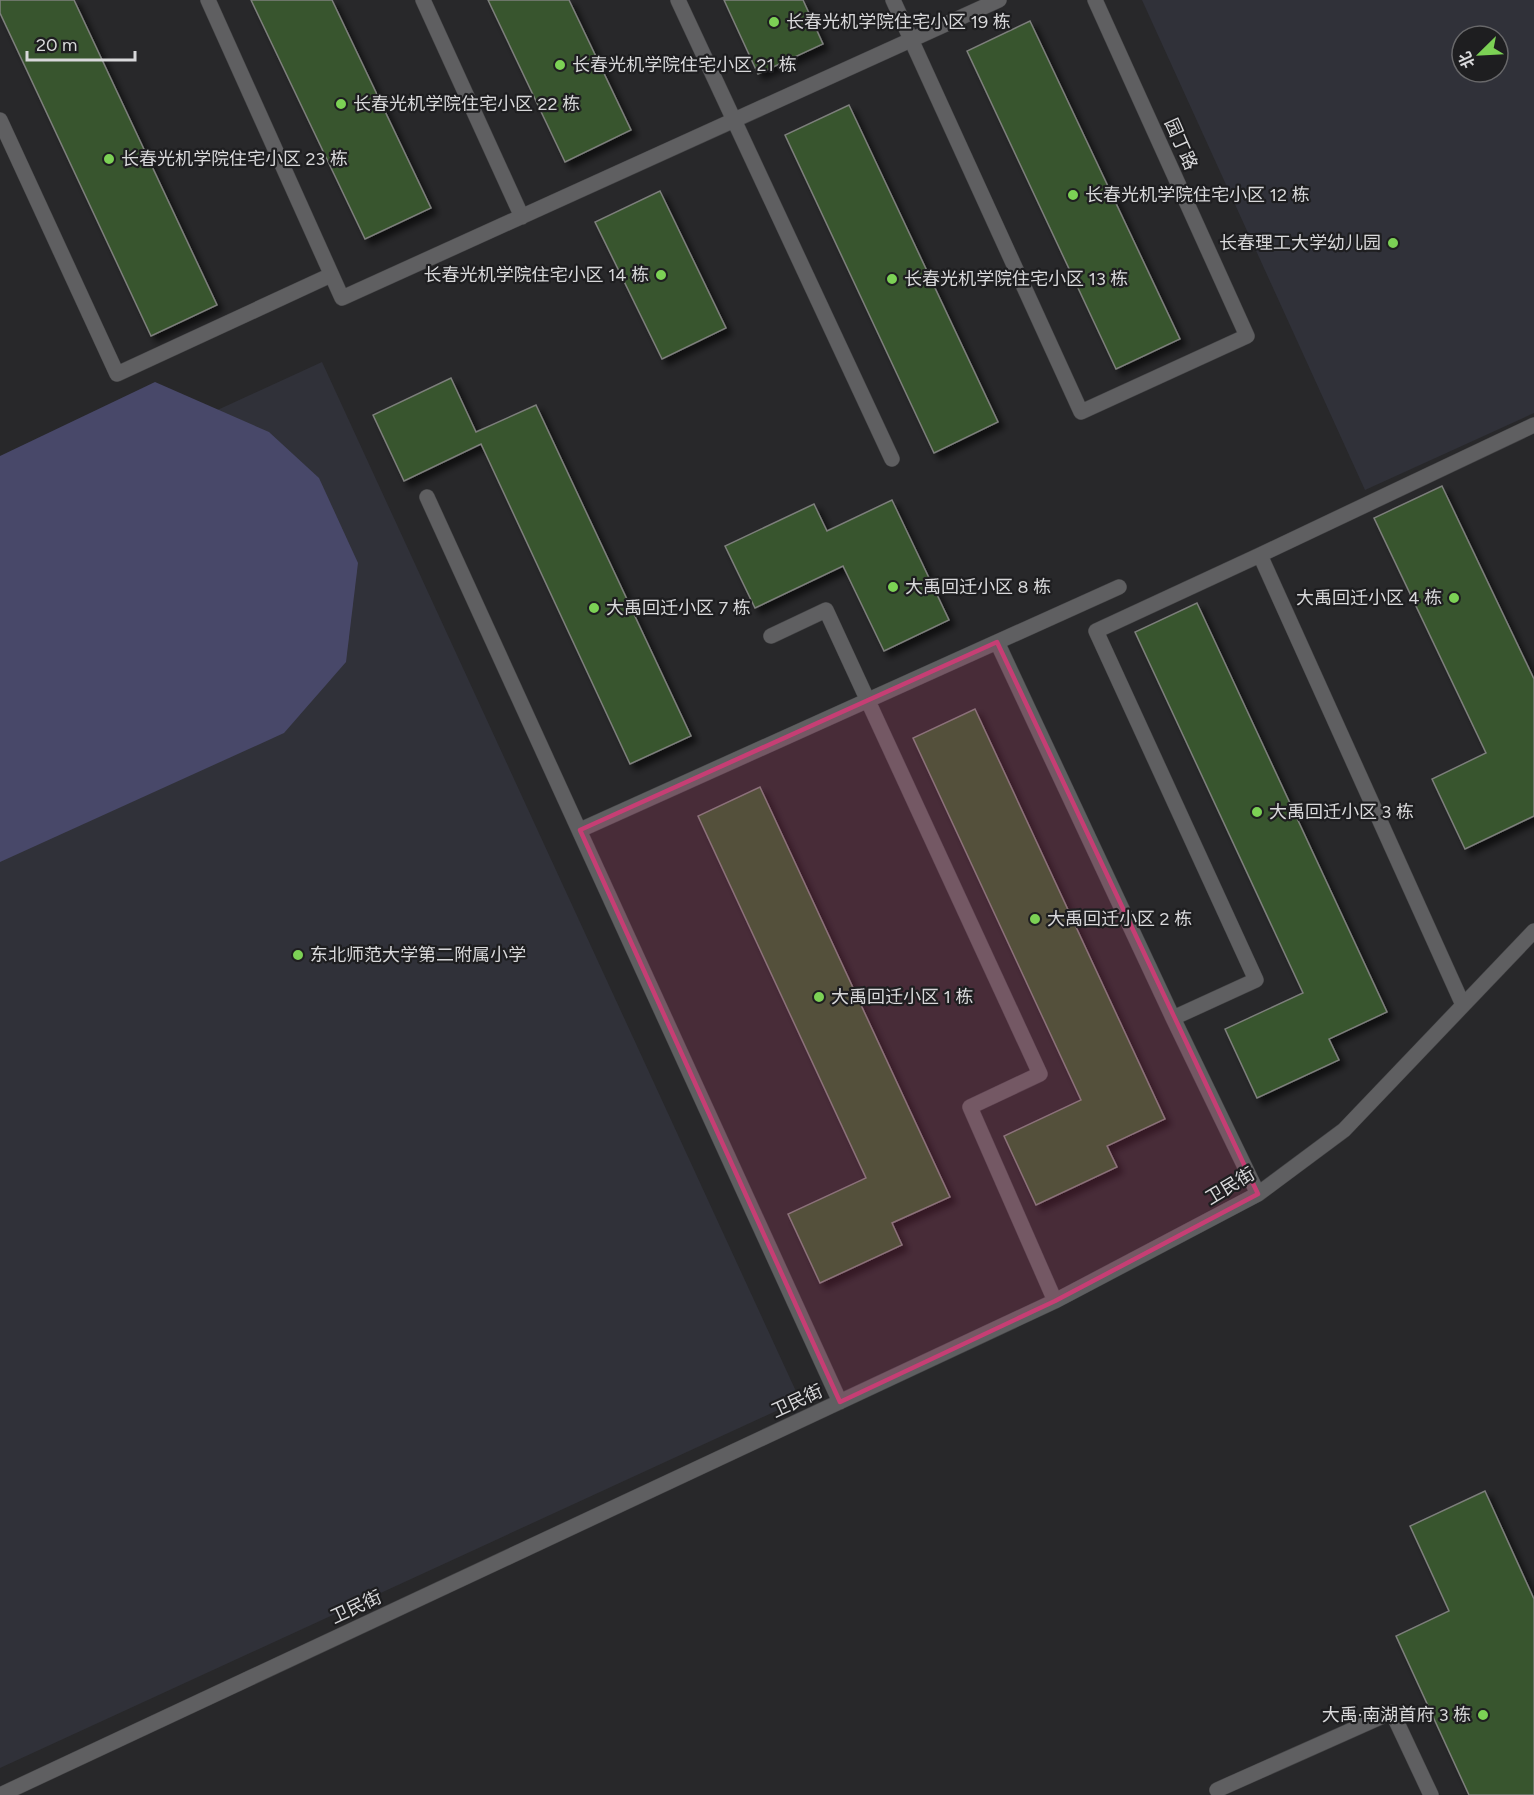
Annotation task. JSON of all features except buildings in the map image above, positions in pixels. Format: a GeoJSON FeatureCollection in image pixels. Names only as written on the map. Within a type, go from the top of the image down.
{"type":"FeatureCollection","features":[{"type":"Feature","properties":{"kind":"street"},"geometry":{"type":"LineString","coordinates":[[208,0],[342,298],[999,0]]}},
{"type":"Feature","properties":{"kind":"street"},"geometry":{"type":"LineString","coordinates":[[423,0],[522,217]]}},
{"type":"Feature","properties":{"kind":"street"},"geometry":{"type":"LineString","coordinates":[[678,0],[892,459]]}},
{"type":"Feature","properties":{"kind":"street"},"geometry":{"type":"LineString","coordinates":[[893,0],[911,40]]}},
{"type":"Feature","properties":{"kind":"street","name":"园丁路"},"geometry":{"type":"LineString","coordinates":[[911,40],[1081,412],[1247,336],[1095,0]]}},
{"type":"Feature","properties":{"kind":"street"},"geometry":{"type":"LineString","coordinates":[[0,120],[117,374],[331,275]]}},
{"type":"Feature","properties":{"kind":"street"},"geometry":{"type":"LineString","coordinates":[[1173,1018],[1256,980],[1096,631],[1534,425]]}},
{"type":"Feature","properties":{"kind":"street"},"geometry":{"type":"LineString","coordinates":[[427,497],[840,1402]]}},
{"type":"Feature","properties":{"kind":"street"},"geometry":{"type":"LineString","coordinates":[[1260,555],[1464,1005]]}},
{"type":"Feature","properties":{"kind":"street"},"geometry":{"type":"LineString","coordinates":[[580,830],[1119,587]]}},
{"type":"Feature","properties":{"kind":"street"},"geometry":{"type":"LineString","coordinates":[[771,636],[826,610],[1040,1074],[970,1107],[1055,1301]]}},
{"type":"Feature","properties":{"kind":"street"},"geometry":{"type":"LineString","coordinates":[[997,642],[1258,1194]]}},
{"type":"Feature","properties":{"kind":"street","name":"卫民街"},"geometry":{"type":"LineString","coordinates":[[0,1795],[1055,1301],[1258,1194],[1344,1130],[1534,931]]}},
{"type":"Feature","properties":{"kind":"street"},"geometry":{"type":"LineString","coordinates":[[1217,1790],[1392,1712],[1431,1795]]}},
{"type":"Feature","properties":{"kind":"highlighted area"},"geometry":{"type":"Polygon","coordinates":[[[997,642],[1258,1194],[1055,1301],[840,1402],[580,830],[997,642]]]}},
{"type":"Feature","properties":{"kind":"shaded area","name":"长春理工大学幼儿园"},"geometry":{"type":"Polygon","coordinates":[[[1142,0],[1534,0],[1534,413],[1365,490],[1142,0]]]}},
{"type":"Feature","properties":{"kind":"shaded area","name":"东北师范大学第二附属小学"},"geometry":{"type":"Polygon","coordinates":[[[322,362],[800,1400],[0,1768],[0,510],[322,362]]]}},
{"type":"Feature","properties":{"kind":"shaded area"},"geometry":{"type":"Polygon","coordinates":[[[155,382],[269,432],[319,478],[358,563],[346,662],[284,733],[0,862],[0,456],[155,382]]]}},
{"type":"Feature","properties":{"kind":"place","name":"长春光机学院住宅小区 19 栋"},"geometry":{"type":"Point","coordinates":[774,22]}},
{"type":"Feature","properties":{"kind":"place","name":"长春光机学院住宅小区 21 栋"},"geometry":{"type":"Point","coordinates":[560,65]}},
{"type":"Feature","properties":{"kind":"place","name":"长春光机学院住宅小区 22 栋"},"geometry":{"type":"Point","coordinates":[341,104]}},
{"type":"Feature","properties":{"kind":"place","name":"长春光机学院住宅小区 23 栋"},"geometry":{"type":"Point","coordinates":[109,159]}},
{"type":"Feature","properties":{"kind":"place","name":"长春光机学院住宅小区 12 栋"},"geometry":{"type":"Point","coordinates":[1073,195]}},
{"type":"Feature","properties":{"kind":"place","name":"长春理工大学幼儿园"},"geometry":{"type":"Point","coordinates":[1393,243]}},
{"type":"Feature","properties":{"kind":"place","name":"长春光机学院住宅小区 14 栋"},"geometry":{"type":"Point","coordinates":[661,275]}},
{"type":"Feature","properties":{"kind":"place","name":"长春光机学院住宅小区 13 栋"},"geometry":{"type":"Point","coordinates":[892,279]}},
{"type":"Feature","properties":{"kind":"place","name":"大禹回迁小区 8 栋"},"geometry":{"type":"Point","coordinates":[893,587]}},
{"type":"Feature","properties":{"kind":"place","name":"大禹回迁小区 4 栋"},"geometry":{"type":"Point","coordinates":[1454,598]}},
{"type":"Feature","properties":{"kind":"place","name":"大禹回迁小区 7 栋"},"geometry":{"type":"Point","coordinates":[594,608]}},
{"type":"Feature","properties":{"kind":"place","name":"大禹回迁小区 3 栋"},"geometry":{"type":"Point","coordinates":[1257,812]}},
{"type":"Feature","properties":{"kind":"place","name":"大禹回迁小区 2 栋"},"geometry":{"type":"Point","coordinates":[1035,919]}},
{"type":"Feature","properties":{"kind":"place","name":"东北师范大学第二附属小学"},"geometry":{"type":"Point","coordinates":[298,955]}},
{"type":"Feature","properties":{"kind":"place","name":"大禹回迁小区 1 栋"},"geometry":{"type":"Point","coordinates":[819,997]}},
{"type":"Feature","properties":{"kind":"place","name":"大禹·南湖首府 3 栋"},"geometry":{"type":"Point","coordinates":[1483,1715]}}]}
